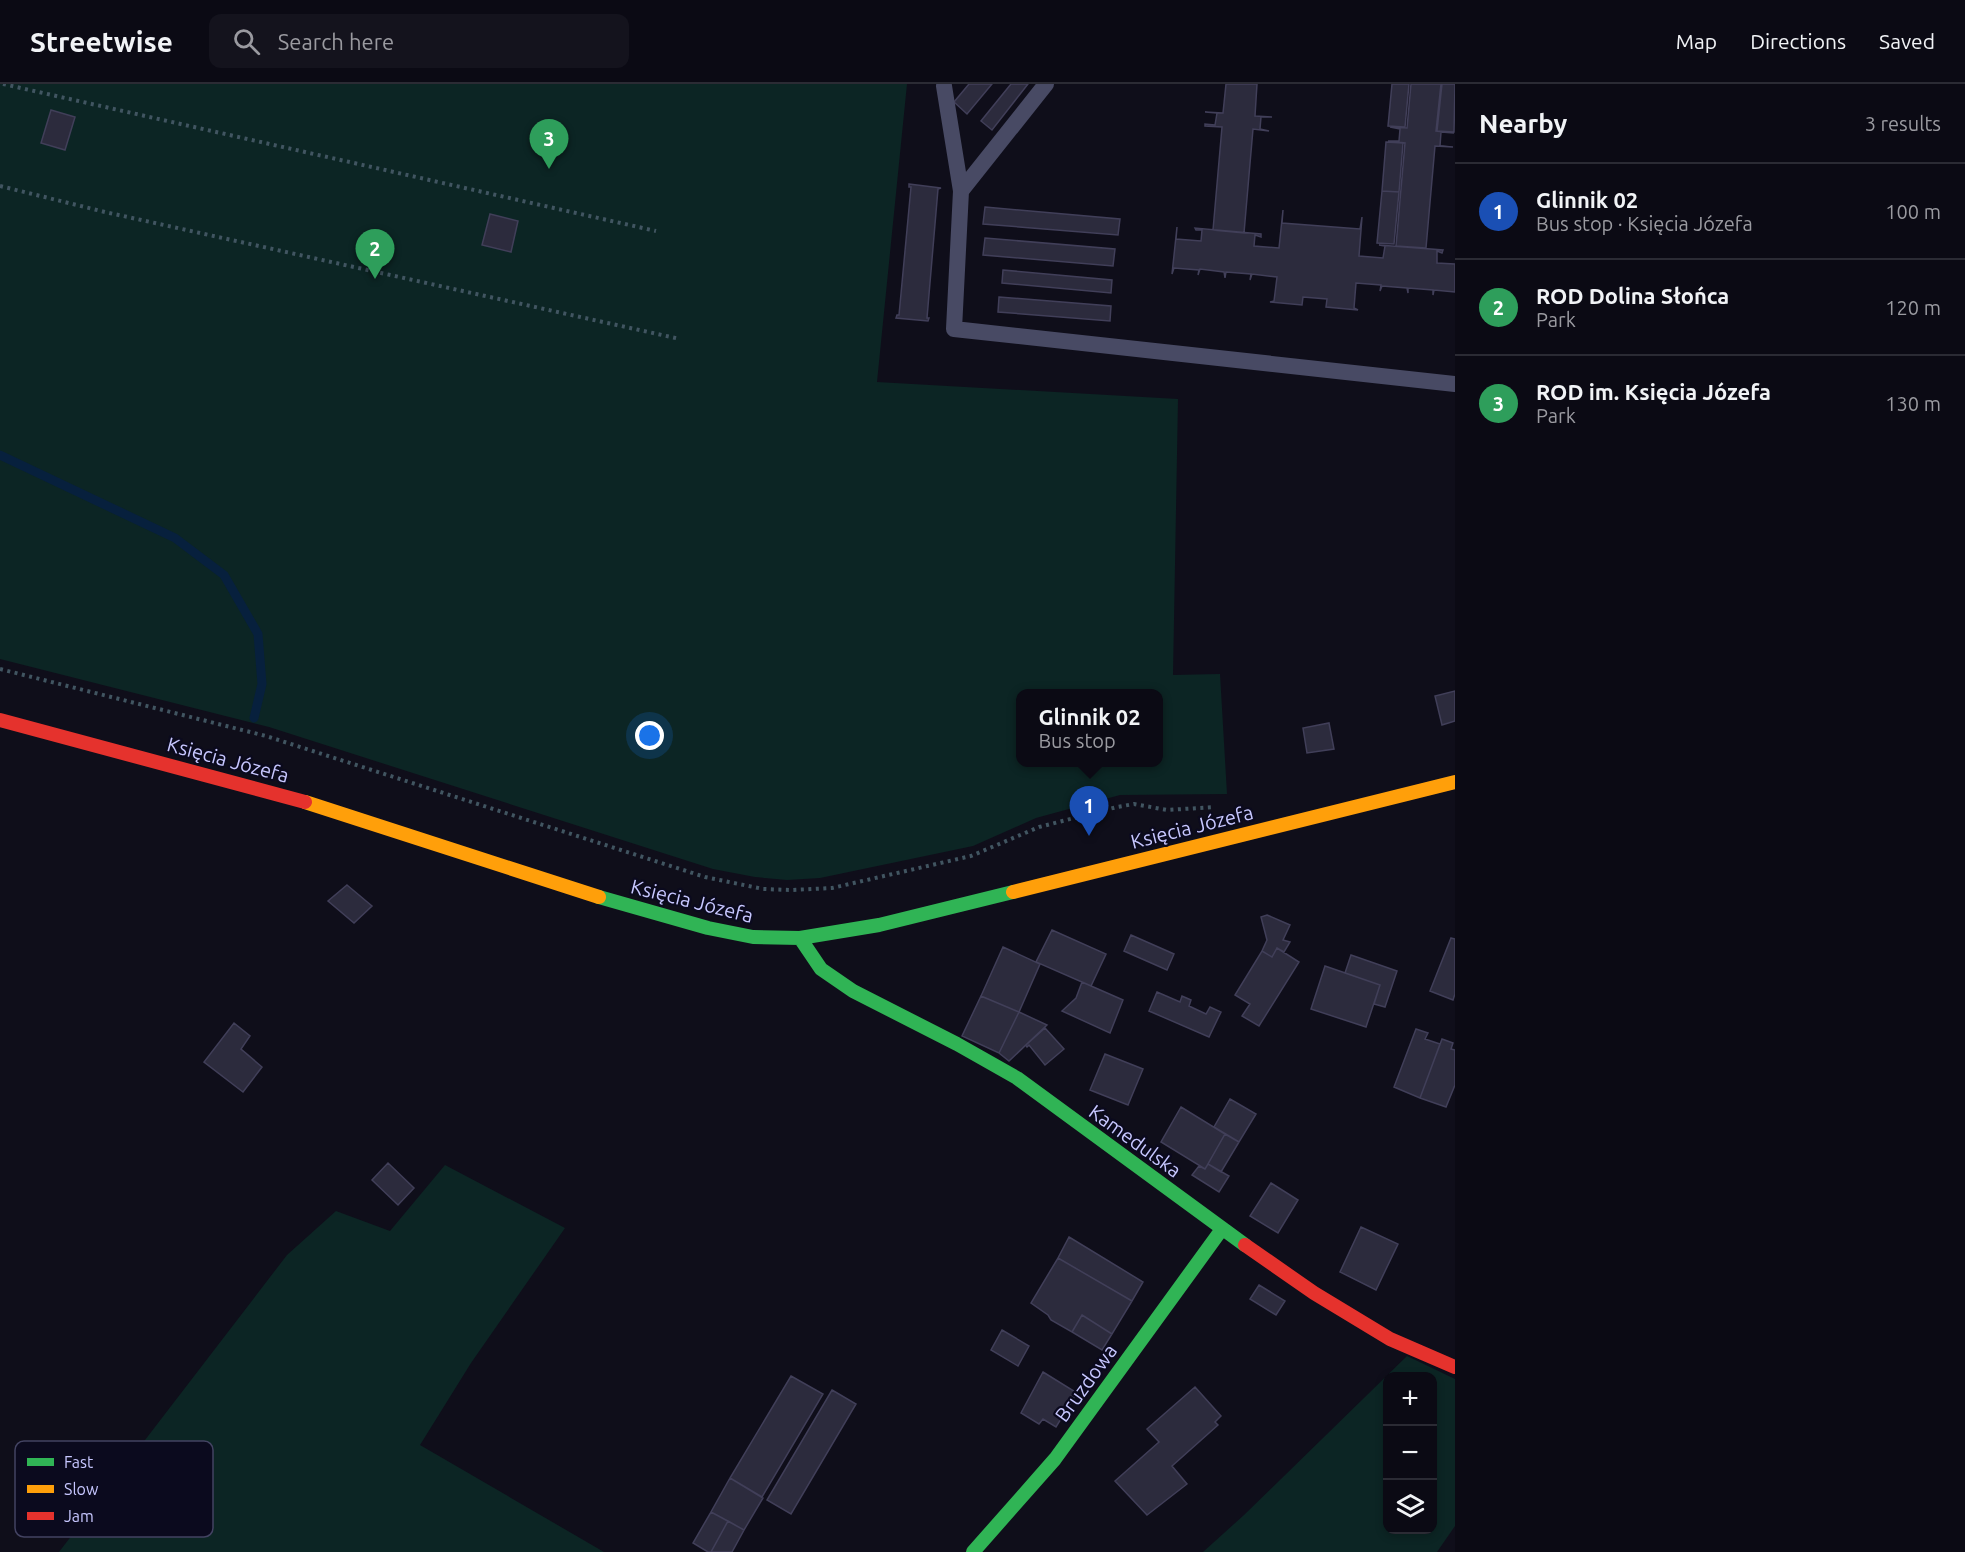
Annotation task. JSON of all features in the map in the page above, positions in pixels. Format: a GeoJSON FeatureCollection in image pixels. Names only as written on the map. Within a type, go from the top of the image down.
{"type":"FeatureCollection","features":[{"type":"Feature","properties":{"kind":"main road","name":"Księcia Józefa"},"geometry":{"type":"LineString","coordinates":[[0,720],[276,793],[553,883],[697,925],[753,937],[800,938],[879,925],[1455,782]]}},
{"type":"Feature","properties":{"kind":"main road","name":"Kamedulska"},"geometry":{"type":"LineString","coordinates":[[800,938],[821,969],[853,991],[957,1044],[1017,1078],[1222,1229],[1314,1293],[1390,1339],[1455,1367]]}},
{"type":"Feature","properties":{"kind":"main road","name":"Bruzdowa"},"geometry":{"type":"LineString","coordinates":[[973,1552],[1055,1459],[1222,1229]]}},
{"type":"Feature","properties":{"kind":"lane"},"geometry":{"type":"LineString","coordinates":[[961,191],[1046,84]]}},
{"type":"Feature","properties":{"kind":"lane"},"geometry":{"type":"LineString","coordinates":[[944,86],[961,191],[954,329],[1455,384]]}},
{"type":"Feature","properties":{"kind":"path"},"geometry":{"type":"LineString","coordinates":[[3,84],[656,231]]}},
{"type":"Feature","properties":{"kind":"path"},"geometry":{"type":"LineString","coordinates":[[0,186],[105,212],[680,339]]}},
{"type":"Feature","properties":{"kind":"path"},"geometry":{"type":"LineString","coordinates":[[0,669],[266,736],[705,877],[734,885],[763,889],[832,888],[960,859],[984,852],[1039,827],[1117,807],[1134,804],[1167,810],[1223,806]]}},
{"type":"Feature","properties":{"kind":"green space"},"geometry":{"type":"Polygon","coordinates":[[[0,84],[907,84],[877,382],[1178,399],[1173,675],[1220,674],[1227,794],[1120,795],[1036,818],[973,846],[820,878],[787,880],[713,869],[269,727],[0,659],[0,84]]]}},
{"type":"Feature","properties":{"kind":"green space"},"geometry":{"type":"Polygon","coordinates":[[[445,1165],[565,1228],[471,1363],[420,1445],[604,1552],[59,1552],[71,1537],[213,1537],[213,1441],[144,1441],[287,1255],[336,1211],[390,1231],[445,1165]]]}},
{"type":"Feature","properties":{"kind":"green space"},"geometry":{"type":"Polygon","coordinates":[[[1407,1356],[1455,1379],[1455,1526],[1437,1552],[1203,1552],[1383,1379],[1383,1534],[1437,1534],[1437,1372],[1391,1372],[1407,1356]]]}},
{"type":"Feature","properties":{"kind":"building"},"geometry":{"type":"Polygon","coordinates":[[[969,84],[992,84],[967,114],[954,102],[969,84]]]}},
{"type":"Feature","properties":{"kind":"building"},"geometry":{"type":"Polygon","coordinates":[[[1011,84],[1028,84],[992,130],[981,121],[1011,84]]]}},
{"type":"Feature","properties":{"kind":"building"},"geometry":{"type":"Polygon","coordinates":[[[1226,84],[1257,84],[1255,116],[1272,117],[1261,117],[1260,129],[1269,131],[1253,129],[1244,233],[1213,230],[1222,127],[1205,126],[1205,124],[1215,125],[1217,113],[1205,112],[1223,113],[1226,84]]]}},
{"type":"Feature","properties":{"kind":"building"},"geometry":{"type":"Polygon","coordinates":[[[1392,84],[1409,84],[1405,127],[1388,126],[1392,84]]]}},
{"type":"Feature","properties":{"kind":"building"},"geometry":{"type":"Polygon","coordinates":[[[1411,84],[1441,84],[1436,131],[1454,133],[1441,132],[1440,146],[1453,147],[1435,146],[1426,248],[1396,246],[1405,143],[1388,141],[1399,141],[1400,129],[1390,127],[1407,128],[1411,84]]]}},
{"type":"Feature","properties":{"kind":"building"},"geometry":{"type":"Polygon","coordinates":[[[1442,84],[1455,84],[1454,132],[1437,131],[1442,84]]]}},
{"type":"Feature","properties":{"kind":"building"},"geometry":{"type":"Polygon","coordinates":[[[51,110],[75,117],[65,150],[41,143],[51,110]]]}},
{"type":"Feature","properties":{"kind":"building"},"geometry":{"type":"Polygon","coordinates":[[[1386,142],[1403,143],[1399,192],[1382,191],[1386,142]]]}},
{"type":"Feature","properties":{"kind":"building"},"geometry":{"type":"Polygon","coordinates":[[[909,184],[941,188],[938,189],[928,321],[896,318],[899,315],[911,187],[909,184]]]}},
{"type":"Feature","properties":{"kind":"building"},"geometry":{"type":"Polygon","coordinates":[[[1382,191],[1399,192],[1394,244],[1377,243],[1382,191]]]}},
{"type":"Feature","properties":{"kind":"building"},"geometry":{"type":"Polygon","coordinates":[[[985,207],[1120,219],[1118,235],[983,224],[985,207]]]}},
{"type":"Feature","properties":{"kind":"building"},"geometry":{"type":"Polygon","coordinates":[[[1283,210],[1282,223],[1360,229],[1362,217],[1359,256],[1383,258],[1385,246],[1379,245],[1443,250],[1442,253],[1437,251],[1437,263],[1455,264],[1455,292],[1434,290],[1433,295],[1433,290],[1408,288],[1408,293],[1407,288],[1382,286],[1380,291],[1381,285],[1356,283],[1354,308],[1358,310],[1326,307],[1327,299],[1303,297],[1302,305],[1270,302],[1274,301],[1277,277],[1252,274],[1250,280],[1251,274],[1226,272],[1225,278],[1224,272],[1200,269],[1198,275],[1199,270],[1174,268],[1172,274],[1177,227],[1176,239],[1201,241],[1202,230],[1195,228],[1261,234],[1261,237],[1255,235],[1254,246],[1279,248],[1283,210]]]}},
{"type":"Feature","properties":{"kind":"building"},"geometry":{"type":"Polygon","coordinates":[[[490,214],[518,221],[511,252],[482,245],[490,214]]]}},
{"type":"Feature","properties":{"kind":"building"},"geometry":{"type":"Polygon","coordinates":[[[985,238],[1115,249],[1113,266],[983,255],[985,238]]]}},
{"type":"Feature","properties":{"kind":"building"},"geometry":{"type":"Polygon","coordinates":[[[1003,270],[1112,280],[1111,293],[1002,283],[1003,270]]]}},
{"type":"Feature","properties":{"kind":"building"},"geometry":{"type":"Polygon","coordinates":[[[999,297],[1111,306],[1110,321],[998,312],[999,297]]]}},
{"type":"Feature","properties":{"kind":"building"},"geometry":{"type":"Polygon","coordinates":[[[1455,691],[1455,721],[1442,725],[1435,696],[1455,691]]]}},
{"type":"Feature","properties":{"kind":"building"},"geometry":{"type":"Polygon","coordinates":[[[1329,723],[1334,749],[1307,753],[1303,728],[1329,723]]]}},
{"type":"Feature","properties":{"kind":"building"},"geometry":{"type":"Polygon","coordinates":[[[347,885],[372,906],[354,923],[328,901],[347,885]]]}},
{"type":"Feature","properties":{"kind":"building"},"geometry":{"type":"Polygon","coordinates":[[[1267,915],[1290,925],[1283,940],[1290,942],[1284,952],[1277,948],[1272,957],[1262,951],[1267,940],[1261,917],[1267,915]]]}},
{"type":"Feature","properties":{"kind":"building"},"geometry":{"type":"Polygon","coordinates":[[[1052,930],[1106,954],[1091,986],[1036,962],[1052,930]]]}},
{"type":"Feature","properties":{"kind":"building"},"geometry":{"type":"Polygon","coordinates":[[[1131,935],[1174,954],[1167,970],[1124,951],[1131,935]]]}},
{"type":"Feature","properties":{"kind":"building"},"geometry":{"type":"Polygon","coordinates":[[[1451,938],[1455,939],[1455,994],[1453,1000],[1430,991],[1451,938]]]}},
{"type":"Feature","properties":{"kind":"building"},"geometry":{"type":"Polygon","coordinates":[[[1003,947],[1040,964],[1019,1012],[981,996],[1003,947]]]}},
{"type":"Feature","properties":{"kind":"building"},"geometry":{"type":"Polygon","coordinates":[[[1277,948],[1299,962],[1259,1026],[1242,1016],[1250,1004],[1235,995],[1262,951],[1272,957],[1277,948]]]}},
{"type":"Feature","properties":{"kind":"building"},"geometry":{"type":"Polygon","coordinates":[[[1351,955],[1397,971],[1385,1007],[1374,1004],[1380,985],[1345,973],[1351,955]]]}},
{"type":"Feature","properties":{"kind":"building"},"geometry":{"type":"Polygon","coordinates":[[[1325,966],[1380,985],[1366,1027],[1311,1009],[1325,966]]]}},
{"type":"Feature","properties":{"kind":"building"},"geometry":{"type":"Polygon","coordinates":[[[1082,982],[1123,1000],[1110,1033],[1062,1011],[1076,998],[1082,982]]]}},
{"type":"Feature","properties":{"kind":"building"},"geometry":{"type":"Polygon","coordinates":[[[1157,992],[1180,1002],[1182,996],[1191,1000],[1189,1006],[1206,1014],[1210,1007],[1221,1012],[1209,1037],[1149,1011],[1157,992]]]}},
{"type":"Feature","properties":{"kind":"building"},"geometry":{"type":"Polygon","coordinates":[[[981,996],[1019,1012],[999,1053],[962,1036],[981,996]]]}},
{"type":"Feature","properties":{"kind":"building"},"geometry":{"type":"Polygon","coordinates":[[[1019,1012],[1047,1025],[1009,1061],[999,1053],[1019,1012]]]}},
{"type":"Feature","properties":{"kind":"building"},"geometry":{"type":"Polygon","coordinates":[[[234,1023],[250,1036],[241,1049],[262,1067],[243,1092],[204,1062],[234,1023]]]}},
{"type":"Feature","properties":{"kind":"building"},"geometry":{"type":"Polygon","coordinates":[[[1045,1028],[1064,1049],[1045,1065],[1029,1045],[1027,1047],[1026,1045],[1045,1028]]]}},
{"type":"Feature","properties":{"kind":"building"},"geometry":{"type":"Polygon","coordinates":[[[1416,1029],[1428,1033],[1425,1039],[1440,1044],[1420,1098],[1394,1087],[1416,1029]]]}},
{"type":"Feature","properties":{"kind":"building"},"geometry":{"type":"Polygon","coordinates":[[[1442,1039],[1453,1043],[1451,1049],[1455,1050],[1455,1085],[1446,1107],[1420,1098],[1442,1039]]]}},
{"type":"Feature","properties":{"kind":"building"},"geometry":{"type":"Polygon","coordinates":[[[1105,1054],[1143,1069],[1128,1105],[1090,1090],[1105,1054]]]}},
{"type":"Feature","properties":{"kind":"building"},"geometry":{"type":"Polygon","coordinates":[[[1230,1099],[1256,1114],[1239,1142],[1214,1127],[1230,1099]]]}},
{"type":"Feature","properties":{"kind":"building"},"geometry":{"type":"Polygon","coordinates":[[[1181,1107],[1225,1134],[1205,1169],[1161,1142],[1181,1107]]]}},
{"type":"Feature","properties":{"kind":"building"},"geometry":{"type":"Polygon","coordinates":[[[1225,1134],[1239,1142],[1221,1172],[1208,1164],[1225,1134]]]}},
{"type":"Feature","properties":{"kind":"building"},"geometry":{"type":"Polygon","coordinates":[[[388,1163],[414,1188],[398,1205],[372,1180],[388,1163]]]}},
{"type":"Feature","properties":{"kind":"building"},"geometry":{"type":"Polygon","coordinates":[[[1208,1164],[1229,1176],[1219,1192],[1192,1175],[1199,1166],[1205,1169],[1208,1164]]]}},
{"type":"Feature","properties":{"kind":"building"},"geometry":{"type":"Polygon","coordinates":[[[1271,1183],[1298,1200],[1278,1233],[1250,1216],[1271,1183]]]}},
{"type":"Feature","properties":{"kind":"building"},"geometry":{"type":"Polygon","coordinates":[[[1361,1227],[1398,1244],[1376,1290],[1340,1272],[1361,1227]]]}},
{"type":"Feature","properties":{"kind":"building"},"geometry":{"type":"Polygon","coordinates":[[[1069,1237],[1143,1282],[1132,1301],[1058,1258],[1069,1237]]]}},
{"type":"Feature","properties":{"kind":"building"},"geometry":{"type":"Polygon","coordinates":[[[1058,1258],[1132,1301],[1112,1334],[1082,1315],[1072,1332],[1051,1320],[1048,1315],[1031,1303],[1058,1258]]]}},
{"type":"Feature","properties":{"kind":"building"},"geometry":{"type":"Polygon","coordinates":[[[1259,1285],[1285,1301],[1276,1315],[1250,1299],[1259,1285]]]}},
{"type":"Feature","properties":{"kind":"building"},"geometry":{"type":"Polygon","coordinates":[[[1082,1315],[1112,1334],[1102,1350],[1072,1332],[1082,1315]]]}},
{"type":"Feature","properties":{"kind":"building"},"geometry":{"type":"Polygon","coordinates":[[[1002,1330],[1029,1346],[1018,1366],[991,1350],[1002,1330]]]}},
{"type":"Feature","properties":{"kind":"building"},"geometry":{"type":"Polygon","coordinates":[[[1043,1372],[1077,1393],[1056,1427],[1043,1419],[1039,1424],[1021,1413],[1043,1372]]]}},
{"type":"Feature","properties":{"kind":"building"},"geometry":{"type":"Polygon","coordinates":[[[791,1376],[823,1394],[762,1497],[730,1478],[791,1376]]]}},
{"type":"Feature","properties":{"kind":"building"},"geometry":{"type":"Polygon","coordinates":[[[1195,1387],[1221,1416],[1215,1422],[1218,1425],[1172,1466],[1187,1484],[1147,1515],[1115,1481],[1159,1442],[1147,1429],[1195,1387]]]}},
{"type":"Feature","properties":{"kind":"building"},"geometry":{"type":"Polygon","coordinates":[[[832,1390],[856,1404],[791,1514],[767,1500],[832,1390]]]}},
{"type":"Feature","properties":{"kind":"building"},"geometry":{"type":"Polygon","coordinates":[[[730,1478],[763,1498],[744,1530],[711,1512],[730,1478]]]}},
{"type":"Feature","properties":{"kind":"building"},"geometry":{"type":"Polygon","coordinates":[[[711,1512],[728,1521],[711,1552],[708,1552],[693,1543],[711,1512]]]}},
{"type":"Feature","properties":{"kind":"building"},"geometry":{"type":"Polygon","coordinates":[[[728,1521],[744,1530],[732,1552],[711,1552],[728,1521]]]}},
{"type":"Feature","properties":{"kind":"waterway"},"geometry":{"type":"LineString","coordinates":[[0,455],[175,538],[224,575],[258,634],[262,684],[254,718]]}},
{"type":"Feature","properties":{"kind":"traffic: fast"},"geometry":{"type":"LineString","coordinates":[[599,897],[708,928],[753,937],[800,938],[879,925],[1013,892]]}},
{"type":"Feature","properties":{"kind":"traffic: fast"},"geometry":{"type":"LineString","coordinates":[[800,938],[821,969],[853,991],[957,1044],[1017,1078],[1245,1245]]}},
{"type":"Feature","properties":{"kind":"traffic: fast"},"geometry":{"type":"LineString","coordinates":[[973,1552],[1055,1459],[1222,1229]]}},
{"type":"Feature","properties":{"kind":"traffic: slow"},"geometry":{"type":"LineString","coordinates":[[1013,892],[1455,782]]}},
{"type":"Feature","properties":{"kind":"traffic: slow"},"geometry":{"type":"LineString","coordinates":[[305,802],[599,897]]}},
{"type":"Feature","properties":{"kind":"traffic: jam"},"geometry":{"type":"LineString","coordinates":[[0,720],[305,802]]}},
{"type":"Feature","properties":{"kind":"traffic: jam"},"geometry":{"type":"LineString","coordinates":[[1245,1245],[1314,1293],[1390,1339],[1455,1367]]}},
{"type":"Feature","properties":{"kind":"place","name":"ROD im. Księcia Józefa"},"geometry":{"type":"Point","coordinates":[549,169]}},
{"type":"Feature","properties":{"kind":"place","name":"ROD Dolina Słońca"},"geometry":{"type":"Point","coordinates":[375,279]}},
{"type":"Feature","properties":{"kind":"place","name":"Glinnik 02"},"geometry":{"type":"Point","coordinates":[1089,836]}}]}
